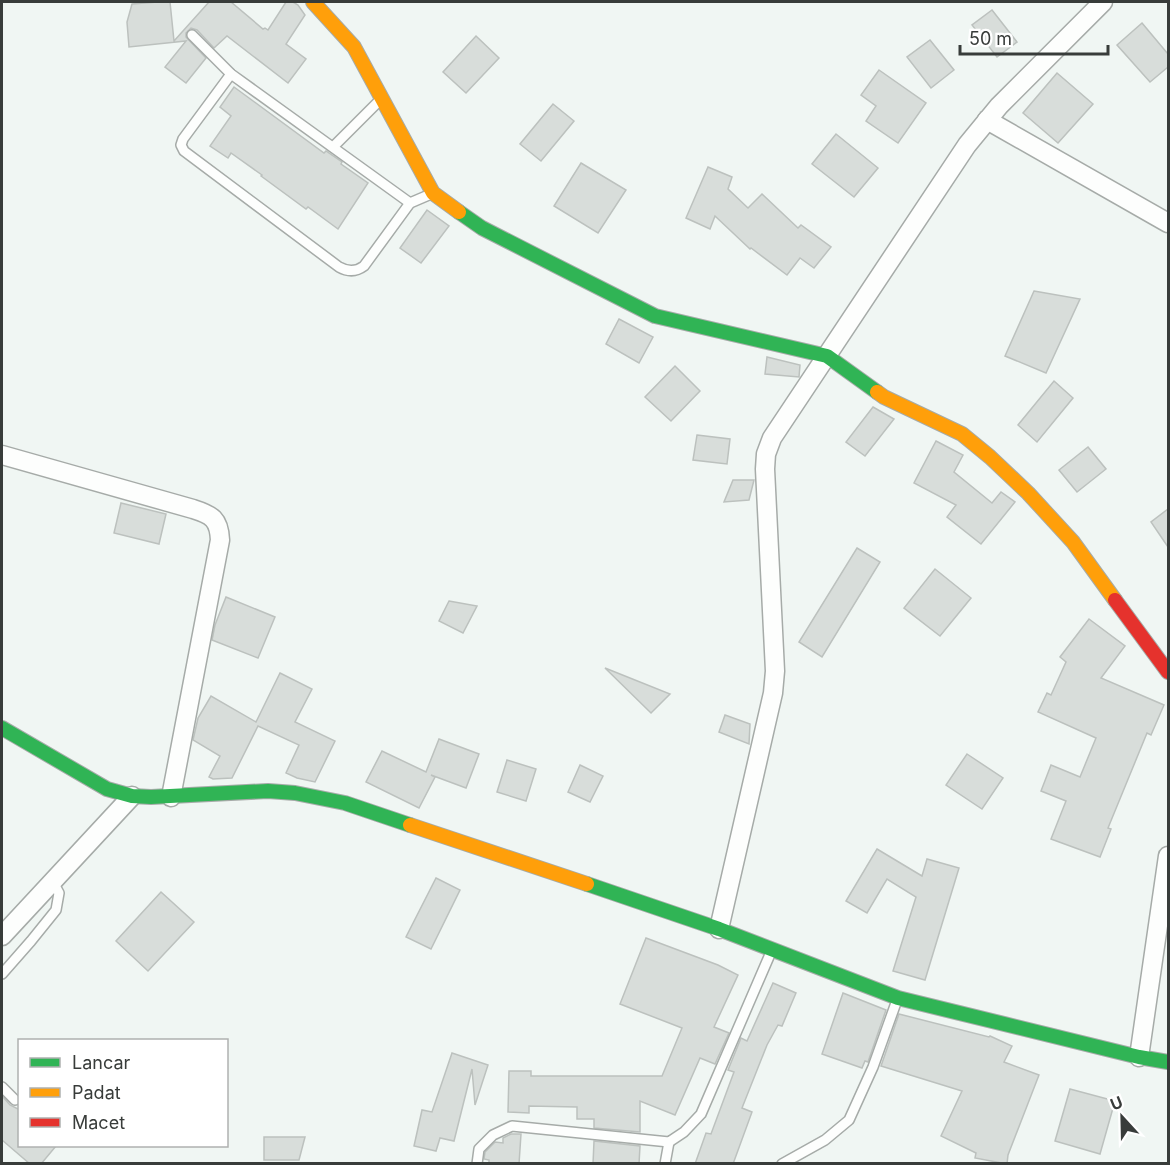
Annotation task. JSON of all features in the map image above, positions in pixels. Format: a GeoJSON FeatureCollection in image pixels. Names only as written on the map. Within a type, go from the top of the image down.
{"type":"FeatureCollection","features":[{"type":"Feature","properties":{"kind":"street"},"geometry":{"type":"LineString","coordinates":[[313,2],[354,47],[434,193],[482,228],[655,316],[827,356],[884,397],[962,434],[1028,493],[1073,542],[1168,672]]}},
{"type":"Feature","properties":{"kind":"street"},"geometry":{"type":"LineString","coordinates":[[719,929],[773,693],[775,671],[765,469],[766,454],[772,438],[967,145],[1021,83],[1103,2]]}},
{"type":"Feature","properties":{"kind":"street"},"geometry":{"type":"LineString","coordinates":[[987,120],[1168,223]]}},
{"type":"Feature","properties":{"kind":"street"},"geometry":{"type":"LineString","coordinates":[[2,455],[193,509],[209,514],[215,520],[220,540],[171,797]]}},
{"type":"Feature","properties":{"kind":"street"},"geometry":{"type":"LineString","coordinates":[[2,728],[107,789],[132,796],[171,797],[268,791],[345,803],[719,929],[898,998],[1139,1057],[1168,1062]]}},
{"type":"Feature","properties":{"kind":"street"},"geometry":{"type":"LineString","coordinates":[[2,936],[132,796]]}},
{"type":"Feature","properties":{"kind":"street"},"geometry":{"type":"LineString","coordinates":[[1139,1057],[1168,856]]}},
{"type":"Feature","properties":{"kind":"lane"},"geometry":{"type":"LineString","coordinates":[[192,35],[231,74],[410,203]]}},
{"type":"Feature","properties":{"kind":"lane"},"geometry":{"type":"LineString","coordinates":[[231,74],[183,139],[181,145],[184,151],[339,267],[351,271],[359,270],[410,203],[434,193]]}},
{"type":"Feature","properties":{"kind":"lane"},"geometry":{"type":"LineString","coordinates":[[333,147],[382,98]]}},
{"type":"Feature","properties":{"kind":"lane"},"geometry":{"type":"LineString","coordinates":[[2,974],[56,910],[60,893],[52,882]]}},
{"type":"Feature","properties":{"kind":"lane"},"geometry":{"type":"LineString","coordinates":[[477,1164],[479,1149],[493,1135],[512,1126],[669,1142],[684,1132],[701,1114],[772,949]]}},
{"type":"Feature","properties":{"kind":"lane"},"geometry":{"type":"LineString","coordinates":[[782,1164],[825,1140],[849,1120],[873,1066],[898,998]]}},
{"type":"Feature","properties":{"kind":"lane"},"geometry":{"type":"LineString","coordinates":[[2,1087],[15,1100]]}},
{"type":"Feature","properties":{"kind":"lane"},"geometry":{"type":"LineString","coordinates":[[665,1164],[669,1142]]}},
{"type":"Feature","properties":{"kind":"building"},"geometry":{"type":"Polygon","coordinates":[[[170,2],[174,41],[209,2],[231,2],[263,29],[268,30],[286,2],[293,2],[305,15],[286,44],[306,59],[288,83],[227,36],[214,48],[197,30],[191,28],[186,33],[186,37],[206,58],[186,83],[165,67],[186,41],[129,47],[127,22],[132,4],[170,2]]]}},
{"type":"Feature","properties":{"kind":"building"},"geometry":{"type":"Polygon","coordinates":[[[992,10],[1017,42],[997,57],[972,25],[992,10]]]}},
{"type":"Feature","properties":{"kind":"building"},"geometry":{"type":"Polygon","coordinates":[[[1142,23],[1168,54],[1168,67],[1150,82],[1117,45],[1142,23]]]}},
{"type":"Feature","properties":{"kind":"building"},"geometry":{"type":"Polygon","coordinates":[[[476,36],[499,58],[466,93],[443,72],[476,36]]]}},
{"type":"Feature","properties":{"kind":"building"},"geometry":{"type":"Polygon","coordinates":[[[930,40],[954,70],[931,88],[907,57],[930,40]]]}},
{"type":"Feature","properties":{"kind":"building"},"geometry":{"type":"Polygon","coordinates":[[[879,70],[926,103],[898,143],[866,121],[876,106],[861,95],[879,70]]]}},
{"type":"Feature","properties":{"kind":"building"},"geometry":{"type":"Polygon","coordinates":[[[1057,73],[1093,104],[1058,143],[1023,113],[1057,73]]]}},
{"type":"Feature","properties":{"kind":"building"},"geometry":{"type":"Polygon","coordinates":[[[234,87],[324,153],[326,151],[342,162],[341,164],[368,183],[338,229],[308,207],[306,209],[231,153],[228,158],[210,146],[231,116],[220,107],[234,87]]]}},
{"type":"Feature","properties":{"kind":"building"},"geometry":{"type":"Polygon","coordinates":[[[553,104],[574,121],[541,161],[520,144],[553,104]]]}},
{"type":"Feature","properties":{"kind":"building"},"geometry":{"type":"Polygon","coordinates":[[[836,134],[878,168],[854,197],[812,164],[836,134]]]}},
{"type":"Feature","properties":{"kind":"building"},"geometry":{"type":"Polygon","coordinates":[[[581,163],[626,190],[598,233],[554,206],[581,163]]]}},
{"type":"Feature","properties":{"kind":"building"},"geometry":{"type":"Polygon","coordinates":[[[708,167],[732,177],[728,189],[748,208],[762,194],[798,228],[801,225],[831,247],[814,268],[800,258],[787,275],[750,249],[715,216],[710,229],[686,218],[708,167]]]}},
{"type":"Feature","properties":{"kind":"building"},"geometry":{"type":"Polygon","coordinates":[[[427,210],[449,226],[421,263],[400,248],[427,210]]]}},
{"type":"Feature","properties":{"kind":"building"},"geometry":{"type":"Polygon","coordinates":[[[1034,291],[1080,299],[1046,373],[1005,356],[1034,291]]]}},
{"type":"Feature","properties":{"kind":"building"},"geometry":{"type":"Polygon","coordinates":[[[619,319],[653,337],[639,363],[606,344],[619,319]]]}},
{"type":"Feature","properties":{"kind":"building"},"geometry":{"type":"Polygon","coordinates":[[[767,357],[800,365],[799,377],[765,374],[767,357]]]}},
{"type":"Feature","properties":{"kind":"building"},"geometry":{"type":"Polygon","coordinates":[[[675,366],[700,391],[671,421],[645,397],[675,366]]]}},
{"type":"Feature","properties":{"kind":"building"},"geometry":{"type":"Polygon","coordinates":[[[1054,381],[1073,398],[1037,442],[1018,425],[1054,381]]]}},
{"type":"Feature","properties":{"kind":"building"},"geometry":{"type":"Polygon","coordinates":[[[873,407],[894,419],[865,456],[846,442],[873,407]]]}},
{"type":"Feature","properties":{"kind":"building"},"geometry":{"type":"Polygon","coordinates":[[[697,435],[730,439],[727,464],[693,460],[697,435]]]}},
{"type":"Feature","properties":{"kind":"building"},"geometry":{"type":"Polygon","coordinates":[[[936,441],[963,455],[954,472],[992,503],[1001,492],[1015,502],[981,544],[947,517],[956,505],[914,483],[936,441]]]}},
{"type":"Feature","properties":{"kind":"building"},"geometry":{"type":"Polygon","coordinates":[[[1088,447],[1106,469],[1077,492],[1059,470],[1088,447]]]}},
{"type":"Feature","properties":{"kind":"building"},"geometry":{"type":"Polygon","coordinates":[[[733,480],[754,480],[749,500],[724,502],[733,480]]]}},
{"type":"Feature","properties":{"kind":"building"},"geometry":{"type":"Polygon","coordinates":[[[121,503],[166,514],[159,544],[114,533],[121,503]]]}},
{"type":"Feature","properties":{"kind":"building"},"geometry":{"type":"Polygon","coordinates":[[[1168,509],[1168,547],[1151,522],[1168,509]]]}},
{"type":"Feature","properties":{"kind":"building"},"geometry":{"type":"Polygon","coordinates":[[[857,548],[880,562],[822,657],[799,642],[857,548]]]}},
{"type":"Feature","properties":{"kind":"building"},"geometry":{"type":"Polygon","coordinates":[[[935,569],[971,598],[940,636],[904,608],[935,569]]]}},
{"type":"Feature","properties":{"kind":"building"},"geometry":{"type":"Polygon","coordinates":[[[226,597],[275,617],[258,658],[212,640],[226,597]]]}},
{"type":"Feature","properties":{"kind":"building"},"geometry":{"type":"Polygon","coordinates":[[[449,601],[477,606],[463,633],[439,621],[449,601]]]}},
{"type":"Feature","properties":{"kind":"building"},"geometry":{"type":"Polygon","coordinates":[[[1089,619],[1125,646],[1101,678],[1164,705],[1151,735],[1147,733],[1108,828],[1111,829],[1100,857],[1051,839],[1066,801],[1041,791],[1051,765],[1080,777],[1096,738],[1038,712],[1047,693],[1051,695],[1066,662],[1060,657],[1089,619]]]}},
{"type":"Feature","properties":{"kind":"building"},"geometry":{"type":"Polygon","coordinates":[[[605,668],[670,694],[651,713],[605,668]]]}},
{"type":"Feature","properties":{"kind":"building"},"geometry":{"type":"Polygon","coordinates":[[[280,673],[312,689],[295,722],[335,741],[315,782],[286,773],[299,745],[258,726],[232,778],[213,779],[209,777],[220,756],[193,740],[198,718],[211,696],[256,722],[280,673]]]}},
{"type":"Feature","properties":{"kind":"building"},"geometry":{"type":"Polygon","coordinates":[[[725,715],[750,724],[749,744],[719,732],[725,715]]]}},
{"type":"Feature","properties":{"kind":"building"},"geometry":{"type":"Polygon","coordinates":[[[439,739],[479,754],[466,788],[431,775],[435,777],[419,808],[366,782],[382,751],[426,772],[439,739]]]}},
{"type":"Feature","properties":{"kind":"building"},"geometry":{"type":"Polygon","coordinates":[[[967,754],[1003,778],[982,809],[946,785],[967,754]]]}},
{"type":"Feature","properties":{"kind":"building"},"geometry":{"type":"Polygon","coordinates":[[[507,760],[536,769],[526,801],[497,792],[507,760]]]}},
{"type":"Feature","properties":{"kind":"building"},"geometry":{"type":"Polygon","coordinates":[[[580,765],[603,776],[590,802],[568,792],[580,765]]]}},
{"type":"Feature","properties":{"kind":"building"},"geometry":{"type":"Polygon","coordinates":[[[877,849],[922,876],[927,859],[959,868],[925,980],[893,971],[916,897],[887,879],[867,913],[846,901],[877,849]]]}},
{"type":"Feature","properties":{"kind":"building"},"geometry":{"type":"Polygon","coordinates":[[[436,878],[460,890],[431,949],[406,937],[436,878]]]}},
{"type":"Feature","properties":{"kind":"building"},"geometry":{"type":"Polygon","coordinates":[[[161,892],[194,922],[148,971],[116,941],[161,892]]]}},
{"type":"Feature","properties":{"kind":"building"},"geometry":{"type":"Polygon","coordinates":[[[646,938],[718,965],[738,975],[714,1027],[729,1033],[715,1064],[700,1058],[675,1115],[640,1101],[640,1132],[594,1128],[594,1119],[577,1119],[577,1107],[529,1106],[529,1113],[508,1112],[509,1071],[531,1071],[531,1076],[662,1076],[682,1028],[620,1004],[646,938]]]}},
{"type":"Feature","properties":{"kind":"building"},"geometry":{"type":"Polygon","coordinates":[[[773,983],[796,993],[782,1026],[778,1025],[767,1045],[742,1108],[752,1112],[733,1164],[695,1164],[706,1133],[711,1134],[734,1072],[728,1070],[741,1038],[747,1041],[773,983]]]}},
{"type":"Feature","properties":{"kind":"building"},"geometry":{"type":"Polygon","coordinates":[[[843,993],[886,1010],[868,1062],[865,1061],[862,1068],[822,1054],[843,993]]]}},
{"type":"Feature","properties":{"kind":"building"},"geometry":{"type":"Polygon","coordinates":[[[899,1014],[990,1036],[1012,1046],[1004,1062],[1039,1075],[1008,1155],[1007,1164],[975,1158],[976,1153],[941,1136],[962,1091],[881,1066],[899,1014]]]}},
{"type":"Feature","properties":{"kind":"building"},"geometry":{"type":"Polygon","coordinates":[[[452,1053],[488,1065],[475,1105],[472,1069],[454,1141],[440,1138],[436,1151],[414,1146],[422,1110],[432,1112],[452,1053]]]}},
{"type":"Feature","properties":{"kind":"building"},"geometry":{"type":"Polygon","coordinates":[[[1070,1089],[1115,1101],[1100,1154],[1055,1141],[1070,1089]]]}},
{"type":"Feature","properties":{"kind":"building"},"geometry":{"type":"Polygon","coordinates":[[[2,1096],[10,1105],[18,1109],[18,1147],[55,1147],[41,1164],[30,1164],[2,1140],[2,1096]]]}},
{"type":"Feature","properties":{"kind":"building"},"geometry":{"type":"Polygon","coordinates":[[[511,1134],[521,1134],[519,1164],[489,1164],[489,1160],[484,1159],[485,1152],[495,1142],[503,1143],[503,1138],[511,1134]]]}},
{"type":"Feature","properties":{"kind":"building"},"geometry":{"type":"Polygon","coordinates":[[[264,1137],[305,1137],[299,1160],[264,1160],[264,1137]]]}},
{"type":"Feature","properties":{"kind":"building"},"geometry":{"type":"Polygon","coordinates":[[[594,1141],[640,1146],[639,1164],[593,1164],[594,1141]]]}},
{"type":"Feature","properties":{"kind":"traffic: fast"},"geometry":{"type":"LineString","coordinates":[[459,212],[482,228],[655,316],[827,356],[877,392]]}},
{"type":"Feature","properties":{"kind":"traffic: fast"},"geometry":{"type":"LineString","coordinates":[[2,728],[107,789],[132,796],[268,791],[295,793],[345,803],[410,825]]}},
{"type":"Feature","properties":{"kind":"traffic: fast"},"geometry":{"type":"LineString","coordinates":[[587,884],[719,929],[898,998],[1139,1057],[1168,1062]]}},
{"type":"Feature","properties":{"kind":"traffic: slow"},"geometry":{"type":"LineString","coordinates":[[313,2],[354,47],[433,193],[459,212]]}},
{"type":"Feature","properties":{"kind":"traffic: slow"},"geometry":{"type":"LineString","coordinates":[[877,392],[962,434],[990,457],[1028,493],[1073,542],[1115,600]]}},
{"type":"Feature","properties":{"kind":"traffic: slow"},"geometry":{"type":"LineString","coordinates":[[410,825],[587,884]]}},
{"type":"Feature","properties":{"kind":"traffic: jam"},"geometry":{"type":"LineString","coordinates":[[1115,600],[1168,672]]}}]}
